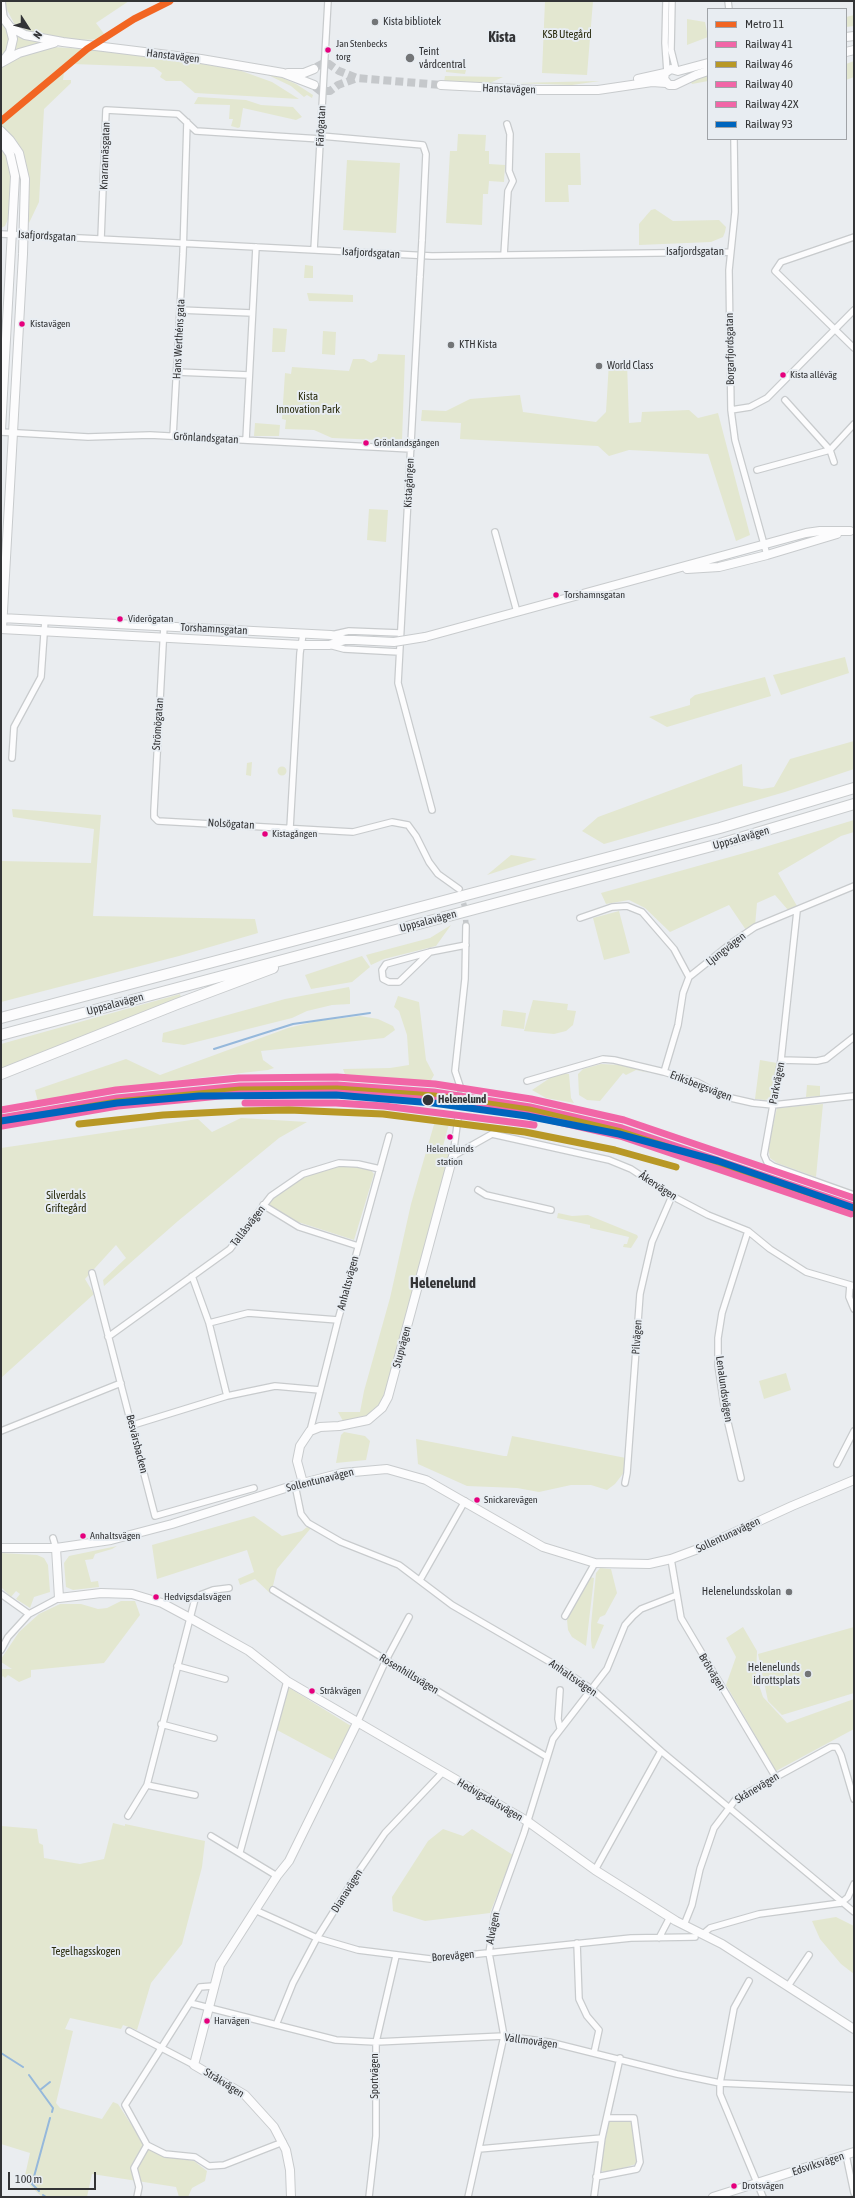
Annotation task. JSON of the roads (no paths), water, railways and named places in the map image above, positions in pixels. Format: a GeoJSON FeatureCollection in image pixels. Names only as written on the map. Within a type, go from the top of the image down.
{"type":"FeatureCollection","features":[{"type":"Feature","properties":{"kind":"highway","name":"Uppsalavägen"},"geometry":{"type":"LineString","coordinates":[[1,1018],[720,828],[854,788]]}},
{"type":"Feature","properties":{"kind":"highway","name":"Uppsalavägen"},"geometry":{"type":"LineString","coordinates":[[1,1035],[723,843],[854,804]]}},
{"type":"Feature","properties":{"kind":"highway"},"geometry":{"type":"LineString","coordinates":[[1,1074],[177,1004],[323,949]]}},
{"type":"Feature","properties":{"kind":"highway"},"geometry":{"type":"LineString","coordinates":[[1,1012],[121,986]]}},
{"type":"Feature","properties":{"kind":"street"},"geometry":{"type":"LineString","coordinates":[[2,1],[3,16]]}},
{"type":"Feature","properties":{"kind":"street"},"geometry":{"type":"LineString","coordinates":[[666,1],[666,84]]}},
{"type":"Feature","properties":{"kind":"street"},"geometry":{"type":"LineString","coordinates":[[672,1],[671,50],[677,70],[681,76],[680,82]]}},
{"type":"Feature","properties":{"kind":"street","name":"Färögatan"},"geometry":{"type":"LineString","coordinates":[[314,250],[327,2]]}},
{"type":"Feature","properties":{"kind":"street","name":"Hanstavägen"},"geometry":{"type":"LineString","coordinates":[[2,62],[12,46],[10,27],[3,16]]}},
{"type":"Feature","properties":{"kind":"street","name":"Hanstavägen"},"geometry":{"type":"LineString","coordinates":[[10,27],[25,35],[63,42],[201,59],[283,73],[304,73],[315,68],[312,79],[315,86],[283,73]]}},
{"type":"Feature","properties":{"kind":"street","name":"Hanstavägen"},"geometry":{"type":"LineString","coordinates":[[2,62],[30,49],[63,42]]}},
{"type":"Feature","properties":{"kind":"street","name":"Hanstavägen"},"geometry":{"type":"LineString","coordinates":[[578,89],[707,64]]}},
{"type":"Feature","properties":{"kind":"street","name":"Hanstavägen"},"geometry":{"type":"LineString","coordinates":[[441,85],[537,90],[598,90],[652,82],[672,86],[707,71]]}},
{"type":"Feature","properties":{"kind":"street","name":"Knarrarnäsgatan"},"geometry":{"type":"LineString","coordinates":[[101,239],[106,110],[178,114],[196,131],[321,137],[419,144],[423,145],[426,151]]}},
{"type":"Feature","properties":{"kind":"street"},"geometry":{"type":"LineString","coordinates":[[182,242],[187,122]]}},
{"type":"Feature","properties":{"kind":"street"},"geometry":{"type":"LineString","coordinates":[[504,255],[508,191],[513,181],[509,171],[510,134],[507,124]]}},
{"type":"Feature","properties":{"kind":"street"},"geometry":{"type":"LineString","coordinates":[[1,131],[15,146],[24,170],[24,235],[2,629]]}},
{"type":"Feature","properties":{"kind":"street","name":"Borgarfjordsgatan"},"geometry":{"type":"LineString","coordinates":[[734,140],[735,212],[730,252],[731,410],[735,440],[767,555]]}},
{"type":"Feature","properties":{"kind":"street"},"geometry":{"type":"LineString","coordinates":[[1,141],[10,154],[14,168],[12,234],[1,431]]}},
{"type":"Feature","properties":{"kind":"street","name":"Kistagången"},"geometry":{"type":"LineString","coordinates":[[426,151],[399,652],[399,692],[432,810]]}},
{"type":"Feature","properties":{"kind":"street","name":"Isafjordsgatan"},"geometry":{"type":"LineString","coordinates":[[1,234],[182,242],[432,256],[730,252]]}},
{"type":"Feature","properties":{"kind":"street"},"geometry":{"type":"LineString","coordinates":[[854,237],[781,262],[776,268],[777,274],[854,348]]}},
{"type":"Feature","properties":{"kind":"street","name":"Hans Werthéns gata"},"geometry":{"type":"LineString","coordinates":[[173,436],[182,242]]}},
{"type":"Feature","properties":{"kind":"street"},"geometry":{"type":"LineString","coordinates":[[246,440],[256,247]]}},
{"type":"Feature","properties":{"kind":"street"},"geometry":{"type":"LineString","coordinates":[[8,300],[20,301]]}},
{"type":"Feature","properties":{"kind":"street"},"geometry":{"type":"LineString","coordinates":[[180,310],[252,313]]}},
{"type":"Feature","properties":{"kind":"street"},"geometry":{"type":"LineString","coordinates":[[731,410],[750,407],[767,398],[854,310]]}},
{"type":"Feature","properties":{"kind":"street"},"geometry":{"type":"LineString","coordinates":[[5,363],[17,363]]}},
{"type":"Feature","properties":{"kind":"street"},"geometry":{"type":"LineString","coordinates":[[177,372],[249,375]]}},
{"type":"Feature","properties":{"kind":"street"},"geometry":{"type":"LineString","coordinates":[[785,400],[830,450],[834,462]]}},
{"type":"Feature","properties":{"kind":"street"},"geometry":{"type":"LineString","coordinates":[[757,470],[830,450],[854,424]]}},
{"type":"Feature","properties":{"kind":"street","name":"Grönlandsgatan"},"geometry":{"type":"LineString","coordinates":[[1,431],[88,437],[173,436],[411,449]]}},
{"type":"Feature","properties":{"kind":"street","name":"Torshamnsgatan"},"geometry":{"type":"LineString","coordinates":[[329,645],[345,640],[394,642],[425,637],[676,570],[715,557],[764,544],[820,531],[852,531]]}},
{"type":"Feature","properties":{"kind":"street","name":"Torshamnsgatan"},"geometry":{"type":"LineString","coordinates":[[676,570],[719,567],[767,555],[827,536],[852,531]]}},
{"type":"Feature","properties":{"kind":"street"},"geometry":{"type":"LineString","coordinates":[[495,532],[517,612]]}},
{"type":"Feature","properties":{"kind":"street","name":"Torshamnsgatan"},"geometry":{"type":"LineString","coordinates":[[2,618],[304,634],[331,635],[349,631],[400,633]]}},
{"type":"Feature","properties":{"kind":"street"},"geometry":{"type":"LineString","coordinates":[[12,758],[14,727],[41,677],[45,620]]}},
{"type":"Feature","properties":{"kind":"street","name":"Strömögatan"},"geometry":{"type":"LineString","coordinates":[[158,821],[154,817],[154,811],[164,626]]}},
{"type":"Feature","properties":{"kind":"street","name":"Torshamnsgatan"},"geometry":{"type":"LineString","coordinates":[[2,629],[302,645],[329,645],[344,649],[399,652]]}},
{"type":"Feature","properties":{"kind":"street"},"geometry":{"type":"LineString","coordinates":[[290,828],[302,645],[304,634]]}},
{"type":"Feature","properties":{"kind":"street","name":"Torshamnsgatan"},"geometry":{"type":"LineString","coordinates":[[331,635],[345,640]]}},
{"type":"Feature","properties":{"kind":"street","name":"Nolsögatan"},"geometry":{"type":"LineString","coordinates":[[158,821],[353,832],[392,822],[408,825],[416,836],[428,862],[438,874],[459,889]]}},
{"type":"Feature","properties":{"kind":"street","name":"Ljungvägen"},"geometry":{"type":"LineString","coordinates":[[664,1072],[678,1025],[683,993],[690,977],[733,942],[755,927],[797,911],[854,886]]}},
{"type":"Feature","properties":{"kind":"street"},"geometry":{"type":"LineString","coordinates":[[580,918],[612,907],[628,906],[642,912],[674,949],[690,977]]}},
{"type":"Feature","properties":{"kind":"street","name":"Parkvägen"},"geometry":{"type":"LineString","coordinates":[[797,911],[782,1060],[764,1155],[767,1162],[773,1166],[854,1194]]}},
{"type":"Feature","properties":{"kind":"street"},"geometry":{"type":"LineString","coordinates":[[460,1086],[455,1071],[465,979],[466,926]]}},
{"type":"Feature","properties":{"kind":"street"},"geometry":{"type":"LineString","coordinates":[[430,952],[400,982],[389,982],[383,979],[382,970],[386,964],[430,952],[466,945]]}},
{"type":"Feature","properties":{"kind":"street"},"geometry":{"type":"LineString","coordinates":[[782,1060],[817,1061],[826,1059],[854,1037]]}},
{"type":"Feature","properties":{"kind":"street","name":"Eriksbergsvägen"},"geometry":{"type":"LineString","coordinates":[[527,1081],[602,1059],[614,1060],[664,1072],[697,1082],[715,1092],[731,1098],[773,1104],[824,1101],[854,1096]]}},
{"type":"Feature","properties":{"kind":"street"},"geometry":{"type":"LineString","coordinates":[[453,1156],[458,1118]]}},
{"type":"Feature","properties":{"kind":"street","name":"Åkervägen"},"geometry":{"type":"LineString","coordinates":[[453,1156],[492,1134],[609,1160],[636,1172],[672,1196],[708,1215],[748,1231],[770,1249],[806,1272],[852,1286]]}},
{"type":"Feature","properties":{"kind":"street","name":"Anhaltsvägen"},"geometry":{"type":"LineString","coordinates":[[310,1431],[338,1320],[389,1136]]}},
{"type":"Feature","properties":{"kind":"street","name":"Stupvägen"},"geometry":{"type":"LineString","coordinates":[[310,1431],[320,1427],[339,1426],[368,1420],[382,1408],[388,1397],[453,1156]]}},
{"type":"Feature","properties":{"kind":"street","name":"Tallåsvägen"},"geometry":{"type":"LineString","coordinates":[[108,1337],[230,1249],[271,1196],[303,1174],[339,1163],[358,1164],[380,1169]]}},
{"type":"Feature","properties":{"kind":"street"},"geometry":{"type":"LineString","coordinates":[[478,1190],[486,1195],[551,1210]]}},
{"type":"Feature","properties":{"kind":"street","name":"Pilvägen"},"geometry":{"type":"LineString","coordinates":[[624,1483],[627,1473],[640,1294],[652,1242],[672,1196]]}},
{"type":"Feature","properties":{"kind":"street"},"geometry":{"type":"LineString","coordinates":[[263,1205],[299,1227],[358,1246]]}},
{"type":"Feature","properties":{"kind":"street","name":"Lenalundsvägen"},"geometry":{"type":"LineString","coordinates":[[741,1478],[724,1406],[718,1365],[718,1338],[722,1313],[748,1231]]}},
{"type":"Feature","properties":{"kind":"street","name":"Besvärsbacken"},"geometry":{"type":"LineString","coordinates":[[92,1273],[120,1383],[133,1425],[155,1516],[254,1488]]}},
{"type":"Feature","properties":{"kind":"street"},"geometry":{"type":"LineString","coordinates":[[192,1276],[209,1323],[227,1396]]}},
{"type":"Feature","properties":{"kind":"street"},"geometry":{"type":"LineString","coordinates":[[852,1286],[849,1297],[854,1309]]}},
{"type":"Feature","properties":{"kind":"street"},"geometry":{"type":"LineString","coordinates":[[209,1323],[248,1313],[338,1320]]}},
{"type":"Feature","properties":{"kind":"street"},"geometry":{"type":"LineString","coordinates":[[1,1430],[120,1383]]}},
{"type":"Feature","properties":{"kind":"street"},"geometry":{"type":"LineString","coordinates":[[133,1425],[227,1396],[275,1386],[320,1390]]}},
{"type":"Feature","properties":{"kind":"street"},"geometry":{"type":"LineString","coordinates":[[299,1484],[297,1461],[300,1446],[310,1431]]}},
{"type":"Feature","properties":{"kind":"street"},"geometry":{"type":"LineString","coordinates":[[837,1464],[854,1431]]}},
{"type":"Feature","properties":{"kind":"street","name":"Sollentunavägen"},"geometry":{"type":"LineString","coordinates":[[1,1548],[56,1548],[111,1540],[172,1524],[342,1472],[387,1469],[426,1480],[543,1547],[595,1563],[650,1564],[671,1560],[698,1549],[842,1483],[854,1480]]}},
{"type":"Feature","properties":{"kind":"street","name":"Anhaltsvägen"},"geometry":{"type":"LineString","coordinates":[[299,1484],[301,1514],[308,1523],[341,1542],[399,1565],[452,1605],[558,1666],[593,1690],[660,1751],[842,1904],[854,1912]]}},
{"type":"Feature","properties":{"kind":"street"},"geometry":{"type":"LineString","coordinates":[[420,1580],[465,1501]]}},
{"type":"Feature","properties":{"kind":"street"},"geometry":{"type":"LineString","coordinates":[[1,1650],[8,1637],[29,1614],[59,1598],[56,1548],[53,1538]]}},
{"type":"Feature","properties":{"kind":"street","name":"Brötvägen"},"geometry":{"type":"LineString","coordinates":[[671,1560],[680,1618],[775,1776]]}},
{"type":"Feature","properties":{"kind":"street"},"geometry":{"type":"LineString","coordinates":[[565,1616],[595,1563]]}},
{"type":"Feature","properties":{"kind":"street"},"geometry":{"type":"LineString","coordinates":[[128,1816],[147,1785],[161,1724],[195,1600],[200,1595],[214,1590],[229,1588]]}},
{"type":"Feature","properties":{"kind":"street","name":"Rosenhillsvägen"},"geometry":{"type":"LineString","coordinates":[[273,1590],[386,1660],[547,1756]]}},
{"type":"Feature","properties":{"kind":"street","name":"Hedvigsdalsvägen"},"geometry":{"type":"LineString","coordinates":[[59,1598],[100,1593],[132,1594],[162,1604],[190,1618],[249,1651],[287,1681],[527,1821],[595,1870],[670,1917],[703,1934],[788,1986],[854,2029]]}},
{"type":"Feature","properties":{"kind":"street"},"geometry":{"type":"LineString","coordinates":[[1,1594],[29,1614]]}},
{"type":"Feature","properties":{"kind":"street","name":"Alvägen"},"geometry":{"type":"LineString","coordinates":[[468,2197],[504,2036],[489,1953],[495,1912],[524,1833],[552,1739],[593,1690],[607,1669],[626,1625],[633,1616],[641,1609],[677,1595]]}},
{"type":"Feature","properties":{"kind":"street","name":"Stråkvägen"},"geometry":{"type":"LineString","coordinates":[[291,2197],[290,2170],[283,2142],[260,2109],[244,2095],[194,2065],[213,1986],[220,1965],[277,1876],[289,1861],[357,1723],[386,1660],[409,1617]]}},
{"type":"Feature","properties":{"kind":"street"},"geometry":{"type":"LineString","coordinates":[[177,1666],[225,1679]]}},
{"type":"Feature","properties":{"kind":"street"},"geometry":{"type":"LineString","coordinates":[[240,1852],[287,1681]]}},
{"type":"Feature","properties":{"kind":"street"},"geometry":{"type":"LineString","coordinates":[[560,1690],[558,1719],[560,1728]]}},
{"type":"Feature","properties":{"kind":"street"},"geometry":{"type":"LineString","coordinates":[[161,1724],[214,1738]]}},
{"type":"Feature","properties":{"kind":"street","name":"Skånevägen"},"geometry":{"type":"LineString","coordinates":[[684,1925],[692,1905],[700,1869],[714,1828],[728,1807],[736,1799],[775,1776],[831,1747],[837,1747],[841,1755],[854,1799]]}},
{"type":"Feature","properties":{"kind":"street"},"geometry":{"type":"LineString","coordinates":[[595,1870],[660,1751]]}},
{"type":"Feature","properties":{"kind":"street","name":"Dianavägen"},"geometry":{"type":"LineString","coordinates":[[276,2025],[293,1983],[317,1938],[385,1833],[442,1772]]}},
{"type":"Feature","properties":{"kind":"street"},"geometry":{"type":"LineString","coordinates":[[147,1785],[195,1795]]}},
{"type":"Feature","properties":{"kind":"street"},"geometry":{"type":"LineString","coordinates":[[210,1836],[240,1852],[277,1876]]}},
{"type":"Feature","properties":{"kind":"street"},"geometry":{"type":"LineString","coordinates":[[703,1934],[710,1928],[759,1914],[842,1904],[848,1897],[854,1884]]}},
{"type":"Feature","properties":{"kind":"street","name":"Borevägen"},"geometry":{"type":"LineString","coordinates":[[255,1910],[317,1938],[358,1950],[396,1956],[430,1959],[577,1943],[695,1937]]}},
{"type":"Feature","properties":{"kind":"street"},"geometry":{"type":"LineString","coordinates":[[659,1938],[670,1917]]}},
{"type":"Feature","properties":{"kind":"street"},"geometry":{"type":"LineString","coordinates":[[577,1943],[579,1999],[587,2016],[599,2030],[594,2053]]}},
{"type":"Feature","properties":{"kind":"street"},"geometry":{"type":"LineString","coordinates":[[788,1986],[809,1955]]}},
{"type":"Feature","properties":{"kind":"street","name":"Sportvägen"},"geometry":{"type":"LineString","coordinates":[[369,2197],[376,2136],[376,2042],[396,1956]]}},
{"type":"Feature","properties":{"kind":"street"},"geometry":{"type":"LineString","coordinates":[[749,1981],[734,2008],[720,2083],[720,2094],[763,2197]]}},
{"type":"Feature","properties":{"kind":"street"},"geometry":{"type":"LineString","coordinates":[[213,1986],[200,1987],[125,2105],[147,2145],[165,2154],[194,2157],[208,2166],[224,2164],[283,2142]]}},
{"type":"Feature","properties":{"kind":"street","name":"Vallmovägen"},"geometry":{"type":"LineString","coordinates":[[190,2003],[208,2006],[336,2040],[376,2042],[504,2036],[549,2042],[620,2058],[677,2074],[720,2083],[854,2089]]}},
{"type":"Feature","properties":{"kind":"street"},"geometry":{"type":"LineString","coordinates":[[129,2031],[194,2065]]}},
{"type":"Feature","properties":{"kind":"street"},"geometry":{"type":"LineString","coordinates":[[594,2197],[602,2138],[620,2058]]}},
{"type":"Feature","properties":{"kind":"street"},"geometry":{"type":"LineString","coordinates":[[596,2177],[637,2169],[640,2162],[634,2118],[607,2118]]}},
{"type":"Feature","properties":{"kind":"street"},"geometry":{"type":"LineString","coordinates":[[479,2149],[602,2138]]}},
{"type":"Feature","properties":{"kind":"street"},"geometry":{"type":"LineString","coordinates":[[137,2197],[139,2187],[134,2168],[147,2145]]}},
{"type":"Feature","properties":{"kind":"street"},"geometry":{"type":"LineString","coordinates":[[850,2154],[854,2193]]}},
{"type":"Feature","properties":{"kind":"street","name":"Edsviksvägen"},"geometry":{"type":"LineString","coordinates":[[713,2197],[850,2154]]}},
{"type":"Feature","properties":{"kind":"waterway"},"geometry":{"type":"LineString","coordinates":[[214,1049],[293,1024],[370,1013]]}},
{"type":"Feature","properties":{"kind":"waterway"},"geometry":{"type":"LineString","coordinates":[[1,2053],[23,2067]]}},
{"type":"Feature","properties":{"kind":"waterway"},"geometry":{"type":"LineString","coordinates":[[29,2075],[53,2108],[52,2112]]}},
{"type":"Feature","properties":{"kind":"waterway"},"geometry":{"type":"LineString","coordinates":[[40,2090],[50,2082]]}},
{"type":"Feature","properties":{"kind":"waterway"},"geometry":{"type":"LineString","coordinates":[[39,2191],[32,2184],[50,2118]]}},
{"type":"Feature","properties":{"kind":"tunnel"},"geometry":{"type":"LineString","coordinates":[[316,67],[324,63],[357,78],[441,85]]}},
{"type":"Feature","properties":{"kind":"tunnel"},"geometry":{"type":"LineString","coordinates":[[315,87],[320,91],[330,91],[338,85],[357,78]]}},
{"type":"Feature","properties":{"kind":"tunnel"},"geometry":{"type":"LineString","coordinates":[[461,895],[465,908],[466,926]]}},
{"type":"Feature","properties":{"kind":"tunnel"},"geometry":{"type":"LineString","coordinates":[[458,1118],[460,1086]]}},
{"type":"Feature","properties":{"kind":"metro line","name":"11"},"geometry":{"type":"LineString","coordinates":[[1,121],[87,49],[134,19],[170,1]]}},
{"type":"Feature","properties":{"kind":"rail line","name":"42X"},"geometry":{"type":"LineString","coordinates":[[1,1110],[116,1090],[239,1078],[337,1077],[435,1084],[531,1099],[624,1120],[854,1198]]}},
{"type":"Feature","properties":{"kind":"rail line","name":"41"},"geometry":{"type":"LineString","coordinates":[[1,1118],[117,1098],[240,1086],[337,1085],[434,1092],[530,1107],[622,1128],[854,1206]]}},
{"type":"Feature","properties":{"kind":"rail line","name":"46"},"geometry":{"type":"LineString","coordinates":[[2,1122],[117,1102],[240,1090],[337,1089],[434,1096],[529,1110],[621,1132],[717,1163],[851,1210]]}},
{"type":"Feature","properties":{"kind":"rail line","name":"40"},"geometry":{"type":"LineString","coordinates":[[2,1126],[118,1106],[240,1094],[337,1093],[433,1100],[528,1115],[620,1136],[851,1214]]}},
{"type":"Feature","properties":{"kind":"rail line","name":"93"},"geometry":{"type":"LineString","coordinates":[[1,1121],[117,1103],[199,1096],[336,1095],[433,1103],[527,1116],[619,1134],[718,1161],[854,1208]]}},
{"type":"Feature","properties":{"kind":"rail line","name":"41"},"geometry":{"type":"LineString","coordinates":[[245,1103],[336,1103],[384,1106],[534,1125]]}},
{"type":"Feature","properties":{"kind":"rail line","name":"46"},"geometry":{"type":"LineString","coordinates":[[79,1124],[163,1115],[240,1111],[289,1110],[383,1114],[525,1132],[615,1150],[676,1167]]}},
{"type":"Feature","properties":{"kind":"place","name":"Kista bibliotek"},"geometry":{"type":"Point","coordinates":[375,22]}},
{"type":"Feature","properties":{"kind":"place","name":"Jan Stenbecks torg"},"geometry":{"type":"Point","coordinates":[328,50]}},
{"type":"Feature","properties":{"kind":"place","name":"Teint vårdcentral"},"geometry":{"type":"Point","coordinates":[410,58]}},
{"type":"Feature","properties":{"kind":"place","name":"Kistavägen"},"geometry":{"type":"Point","coordinates":[22,324]}},
{"type":"Feature","properties":{"kind":"place","name":"KTH Kista"},"geometry":{"type":"Point","coordinates":[451,345]}},
{"type":"Feature","properties":{"kind":"place","name":"World Class"},"geometry":{"type":"Point","coordinates":[599,366]}},
{"type":"Feature","properties":{"kind":"place","name":"Kista alléväg"},"geometry":{"type":"Point","coordinates":[783,375]}},
{"type":"Feature","properties":{"kind":"place","name":"Grönlandsgången"},"geometry":{"type":"Point","coordinates":[366,443]}},
{"type":"Feature","properties":{"kind":"place","name":"Torshamnsgatan"},"geometry":{"type":"Point","coordinates":[556,595]}},
{"type":"Feature","properties":{"kind":"place","name":"Viderögatan"},"geometry":{"type":"Point","coordinates":[120,619]}},
{"type":"Feature","properties":{"kind":"place","name":"Kistagången"},"geometry":{"type":"Point","coordinates":[265,834]}},
{"type":"Feature","properties":{"kind":"place","name":"Helenelund"},"geometry":{"type":"Point","coordinates":[428,1100]}},
{"type":"Feature","properties":{"kind":"place","name":"Helenelunds station"},"geometry":{"type":"Point","coordinates":[450,1137]}},
{"type":"Feature","properties":{"kind":"place","name":"Snickarevägen"},"geometry":{"type":"Point","coordinates":[477,1500]}},
{"type":"Feature","properties":{"kind":"place","name":"Anhaltsvägen"},"geometry":{"type":"Point","coordinates":[83,1536]}},
{"type":"Feature","properties":{"kind":"place","name":"Helenelundsskolan"},"geometry":{"type":"Point","coordinates":[789,1592]}},
{"type":"Feature","properties":{"kind":"place","name":"Hedvigsdalsvägen"},"geometry":{"type":"Point","coordinates":[156,1597]}},
{"type":"Feature","properties":{"kind":"place","name":"Helenelunds idrottsplats"},"geometry":{"type":"Point","coordinates":[808,1674]}},
{"type":"Feature","properties":{"kind":"place","name":"Stråkvägen"},"geometry":{"type":"Point","coordinates":[312,1691]}},
{"type":"Feature","properties":{"kind":"place","name":"Harvägen"},"geometry":{"type":"Point","coordinates":[207,2021]}},
{"type":"Feature","properties":{"kind":"place","name":"Drotsvägen"},"geometry":{"type":"Point","coordinates":[734,2186]}},
{"type":"Feature","properties":{"kind":"district","name":"Kista"},"geometry":{"type":"Point","coordinates":[502,37]}},
{"type":"Feature","properties":{"kind":"district","name":"Helenelund"},"geometry":{"type":"Point","coordinates":[443,1283]}},
{"type":"Feature","properties":{"kind":"park label","name":"KSB Utegård"},"geometry":{"type":"Point","coordinates":[567,35]}},
{"type":"Feature","properties":{"kind":"park label","name":"Kista Innovation Park"},"geometry":{"type":"Point","coordinates":[308,403]}},
{"type":"Feature","properties":{"kind":"park label","name":"Silverdals Griftegård"},"geometry":{"type":"Point","coordinates":[66,1202]}},
{"type":"Feature","properties":{"kind":"park label","name":"Tegelhagsskogen"},"geometry":{"type":"Point","coordinates":[86,1952]}}]}
